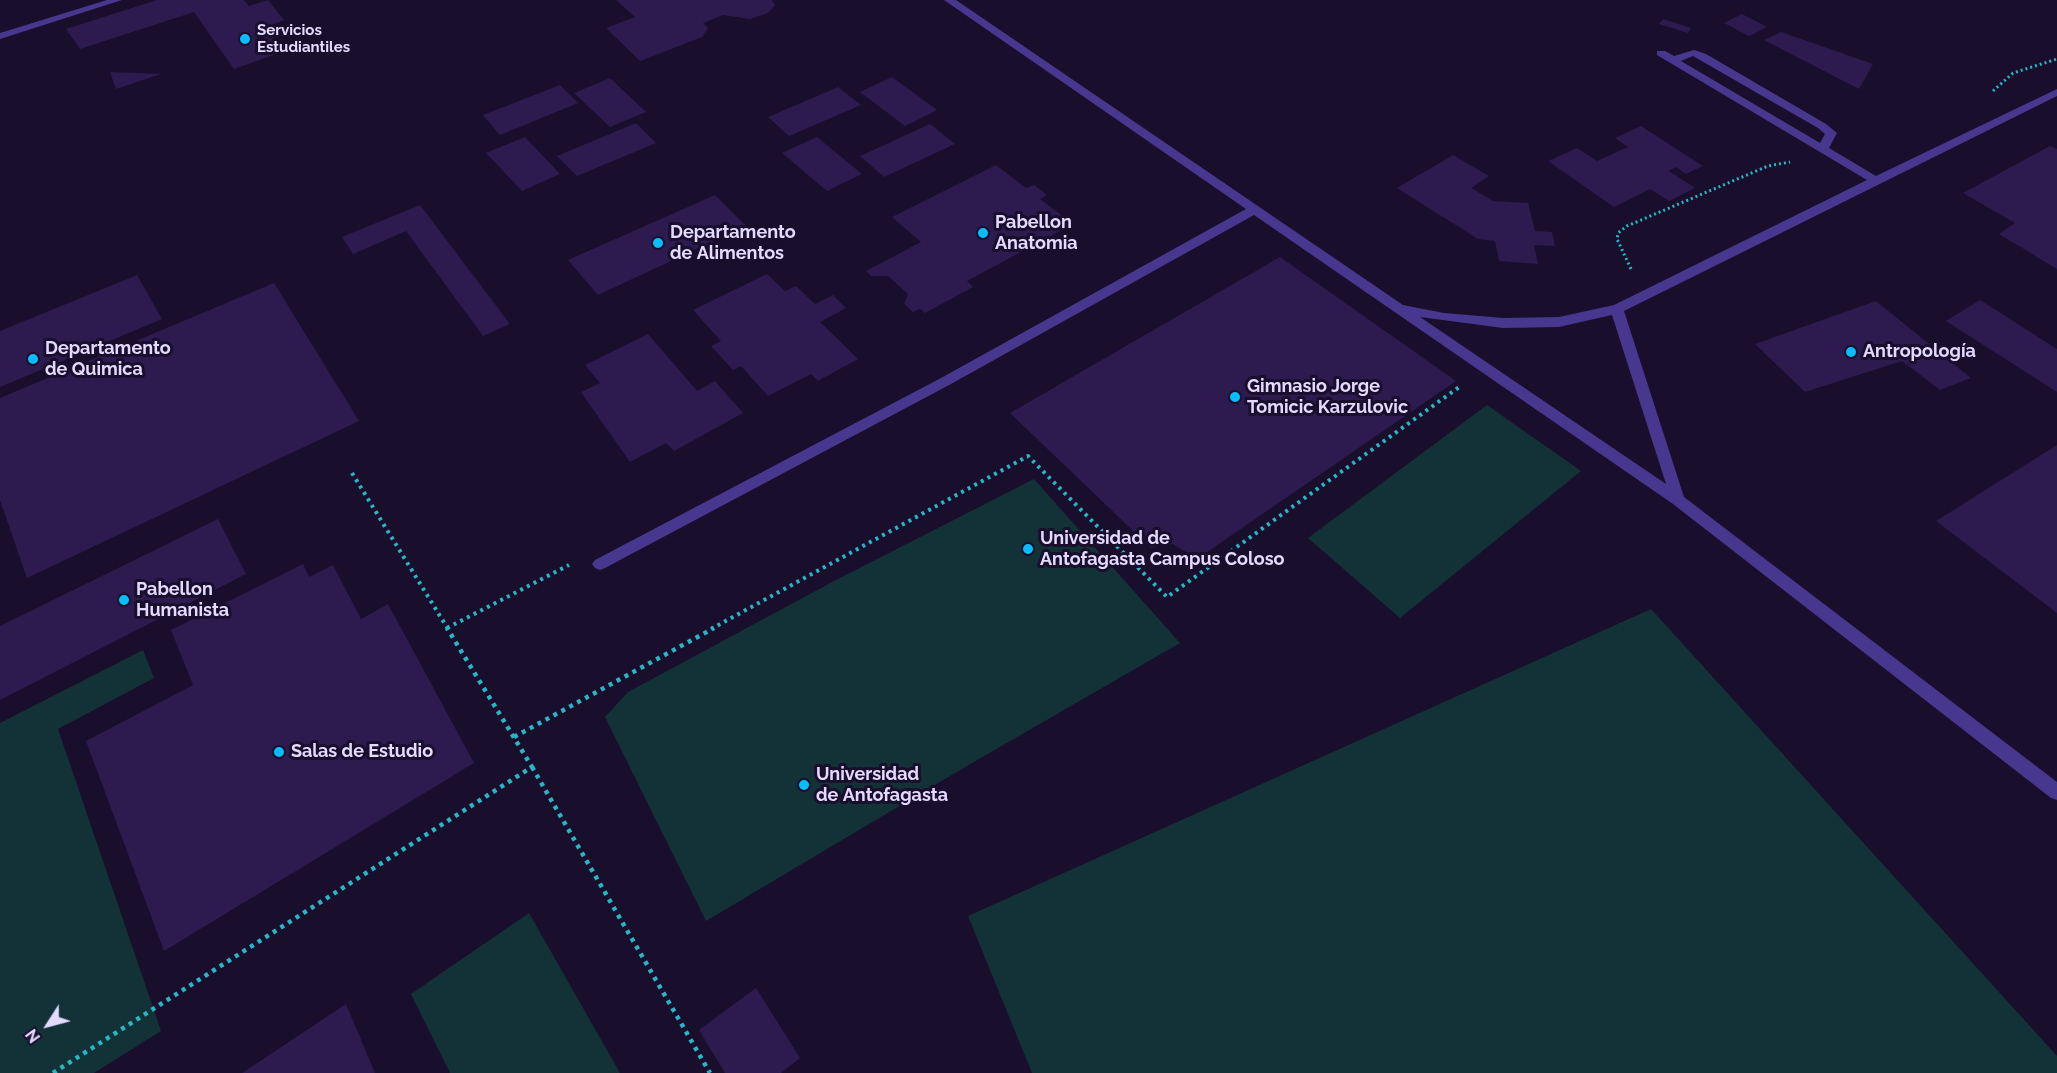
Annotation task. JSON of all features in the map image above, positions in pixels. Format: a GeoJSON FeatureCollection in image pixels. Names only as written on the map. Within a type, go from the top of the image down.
{"type":"FeatureCollection","features":[{"type":"Feature","properties":{"kind":"lane"},"geometry":{"type":"LineString","coordinates":[[0,36],[117,0]]}},
{"type":"Feature","properties":{"kind":"lane"},"geometry":{"type":"LineString","coordinates":[[949,0],[1678,500],[2057,792]]}},
{"type":"Feature","properties":{"kind":"lane"},"geometry":{"type":"LineString","coordinates":[[1661,53],[1875,180]]}},
{"type":"Feature","properties":{"kind":"lane"},"geometry":{"type":"LineString","coordinates":[[1674,60],[1694,53],[1702,56],[1822,126],[1831,133],[1823,149]]}},
{"type":"Feature","properties":{"kind":"lane"},"geometry":{"type":"LineString","coordinates":[[1399,308],[1444,317],[1503,323],[1559,322],[1617,309],[2057,92]]}},
{"type":"Feature","properties":{"kind":"lane"},"geometry":{"type":"LineString","coordinates":[[600,564],[946,381],[1256,209]]}},
{"type":"Feature","properties":{"kind":"lane"},"geometry":{"type":"LineString","coordinates":[[1617,309],[1678,500]]}},
{"type":"Feature","properties":{"kind":"path"},"geometry":{"type":"LineString","coordinates":[[514,737],[1028,456],[1167,597],[1484,369]]}},
{"type":"Feature","properties":{"kind":"path"},"geometry":{"type":"LineString","coordinates":[[352,473],[532,767],[710,1073]]}},
{"type":"Feature","properties":{"kind":"path"},"geometry":{"type":"LineString","coordinates":[[447,628],[573,563]]}},
{"type":"Feature","properties":{"kind":"path"},"geometry":{"type":"LineString","coordinates":[[53,1073],[532,767]]}},
{"type":"Feature","properties":{"kind":"green space"},"geometry":{"type":"Polygon","coordinates":[[[1487,405],[1581,471],[1400,618],[1308,538],[1487,405]]]}},
{"type":"Feature","properties":{"kind":"green space"},"geometry":{"type":"Polygon","coordinates":[[[1034,479],[1180,643],[706,921],[605,717],[628,692],[834,581],[1034,479]]]}},
{"type":"Feature","properties":{"kind":"green space"},"geometry":{"type":"Polygon","coordinates":[[[1651,609],[2057,1056],[2057,1073],[1032,1073],[968,916],[1651,609]]]}},
{"type":"Feature","properties":{"kind":"green space"},"geometry":{"type":"Polygon","coordinates":[[[143,650],[154,678],[58,729],[161,1031],[94,1073],[0,1073],[0,723],[143,650]]]}},
{"type":"Feature","properties":{"kind":"green space"},"geometry":{"type":"Polygon","coordinates":[[[529,913],[620,1073],[450,1073],[411,994],[529,913]]]}},
{"type":"Feature","properties":{"kind":"building","name":"Servicios Estudiantiles"},"geometry":{"type":"Polygon","coordinates":[[[157,0],[244,0],[249,6],[268,0],[284,20],[266,27],[285,51],[234,69],[194,12],[80,49],[66,29],[157,0]]]}},
{"type":"Feature","properties":{"kind":"building"},"geometry":{"type":"Polygon","coordinates":[[[616,0],[772,0],[775,5],[768,13],[750,19],[723,15],[703,23],[708,28],[702,37],[640,61],[606,28],[635,17],[616,0]]]}},
{"type":"Feature","properties":{"kind":"building"},"geometry":{"type":"Polygon","coordinates":[[[1742,14],[1767,27],[1749,36],[1724,23],[1742,14]]]}},
{"type":"Feature","properties":{"kind":"building"},"geometry":{"type":"Polygon","coordinates":[[[1663,19],[1691,28],[1688,33],[1659,24],[1663,19]]]}},
{"type":"Feature","properties":{"kind":"building"},"geometry":{"type":"Polygon","coordinates":[[[1781,32],[1873,64],[1859,89],[1764,40],[1781,32]]]}},
{"type":"Feature","properties":{"kind":"building"},"geometry":{"type":"Polygon","coordinates":[[[110,72],[161,74],[116,89],[110,72]]]}},
{"type":"Feature","properties":{"kind":"building"},"geometry":{"type":"Polygon","coordinates":[[[892,77],[937,110],[905,126],[860,92],[892,77]]]}},
{"type":"Feature","properties":{"kind":"building"},"geometry":{"type":"Polygon","coordinates":[[[610,78],[646,112],[610,127],[574,93],[610,78]]]}},
{"type":"Feature","properties":{"kind":"building"},"geometry":{"type":"Polygon","coordinates":[[[560,85],[578,103],[500,135],[483,115],[560,85]]]}},
{"type":"Feature","properties":{"kind":"building"},"geometry":{"type":"Polygon","coordinates":[[[838,87],[861,105],[789,136],[768,117],[838,87]]]}},
{"type":"Feature","properties":{"kind":"building"},"geometry":{"type":"Polygon","coordinates":[[[636,123],[656,143],[577,176],[557,156],[636,123]]]}},
{"type":"Feature","properties":{"kind":"building"},"geometry":{"type":"Polygon","coordinates":[[[930,124],[955,144],[884,177],[860,156],[930,124]]]}},
{"type":"Feature","properties":{"kind":"building"},"geometry":{"type":"Polygon","coordinates":[[[1641,126],[1703,166],[1686,174],[1676,167],[1669,171],[1695,188],[1669,201],[1650,189],[1614,207],[1548,161],[1577,148],[1597,161],[1628,147],[1615,138],[1641,126]]]}},
{"type":"Feature","properties":{"kind":"building"},"geometry":{"type":"Polygon","coordinates":[[[525,137],[560,174],[522,191],[486,153],[525,137]]]}},
{"type":"Feature","properties":{"kind":"building"},"geometry":{"type":"Polygon","coordinates":[[[817,137],[862,174],[827,191],[782,153],[817,137]]]}},
{"type":"Feature","properties":{"kind":"building"},"geometry":{"type":"Polygon","coordinates":[[[2050,146],[2057,149],[2057,269],[1999,234],[2015,223],[1963,193],[2050,146]]]}},
{"type":"Feature","properties":{"kind":"building"},"geometry":{"type":"Polygon","coordinates":[[[1453,155],[1489,176],[1471,188],[1493,201],[1528,203],[1535,231],[1552,232],[1555,246],[1534,245],[1538,264],[1499,261],[1495,241],[1478,239],[1397,188],[1453,155]]]}},
{"type":"Feature","properties":{"kind":"building","name":"Pabellon Anatomia"},"geometry":{"type":"Polygon","coordinates":[[[996,165],[1026,188],[1034,185],[1047,195],[1040,199],[1073,224],[967,281],[973,287],[925,313],[920,309],[913,312],[904,304],[908,294],[888,276],[871,276],[866,271],[921,242],[892,217],[996,165]]]}},
{"type":"Feature","properties":{"kind":"building","name":"Departamento de Alimentos"},"geometry":{"type":"Polygon","coordinates":[[[715,195],[746,226],[598,295],[568,260],[715,195]]]}},
{"type":"Feature","properties":{"kind":"building"},"geometry":{"type":"Polygon","coordinates":[[[420,205],[510,324],[483,336],[406,231],[353,254],[342,237],[420,205]]]}},
{"type":"Feature","properties":{"kind":"building","name":"Gimnasio Jorge Tomicic Karzulovic"},"geometry":{"type":"Polygon","coordinates":[[[1280,257],[1456,381],[1197,559],[1173,544],[1151,548],[1010,413],[1280,257]]]}},
{"type":"Feature","properties":{"kind":"building"},"geometry":{"type":"Polygon","coordinates":[[[767,274],[785,291],[796,286],[815,304],[833,295],[846,308],[820,322],[858,359],[818,381],[811,374],[768,396],[741,366],[733,370],[711,346],[721,341],[693,310],[767,274]]]}},
{"type":"Feature","properties":{"kind":"building","name":"Departamento de Quimica"},"geometry":{"type":"Polygon","coordinates":[[[137,275],[162,319],[0,387],[0,331],[137,275]]]}},
{"type":"Feature","properties":{"kind":"building"},"geometry":{"type":"Polygon","coordinates":[[[274,283],[359,421],[27,578],[0,500],[0,398],[274,283]]]}},
{"type":"Feature","properties":{"kind":"building"},"geometry":{"type":"Polygon","coordinates":[[[1980,300],[2057,349],[2057,392],[1946,321],[1980,300]]]}},
{"type":"Feature","properties":{"kind":"building","name":"Antropología"},"geometry":{"type":"Polygon","coordinates":[[[1876,301],[1971,378],[1940,390],[1902,361],[1805,392],[1755,344],[1876,301]]]}},
{"type":"Feature","properties":{"kind":"building"},"geometry":{"type":"Polygon","coordinates":[[[648,334],[697,391],[715,381],[743,413],[674,451],[666,443],[630,462],[581,392],[600,383],[585,365],[648,334]]]}},
{"type":"Feature","properties":{"kind":"building"},"geometry":{"type":"Polygon","coordinates":[[[2057,445],[2057,613],[1936,521],[2057,445]]]}},
{"type":"Feature","properties":{"kind":"building","name":"Pabellon Humanista"},"geometry":{"type":"Polygon","coordinates":[[[218,519],[246,574],[0,700],[0,626],[218,519]]]}},
{"type":"Feature","properties":{"kind":"building","name":"Salas de Estudio"},"geometry":{"type":"Polygon","coordinates":[[[303,564],[309,577],[333,565],[361,619],[388,604],[474,763],[164,951],[86,741],[193,685],[171,630],[303,564]]]}},
{"type":"Feature","properties":{"kind":"building"},"geometry":{"type":"Polygon","coordinates":[[[756,988],[800,1058],[781,1073],[725,1073],[699,1030],[756,988]]]}},
{"type":"Feature","properties":{"kind":"building"},"geometry":{"type":"Polygon","coordinates":[[[346,1004],[375,1073],[242,1073],[346,1004]]]}},
{"type":"Feature","properties":{"kind":"place","name":"Servicios Estudiantiles"},"geometry":{"type":"Point","coordinates":[245,39]}},
{"type":"Feature","properties":{"kind":"place","name":"Pabellon Anatomia"},"geometry":{"type":"Point","coordinates":[983,233]}},
{"type":"Feature","properties":{"kind":"place","name":"Departamento de Alimentos"},"geometry":{"type":"Point","coordinates":[658,243]}},
{"type":"Feature","properties":{"kind":"place","name":"Antropología"},"geometry":{"type":"Point","coordinates":[1851,352]}},
{"type":"Feature","properties":{"kind":"place","name":"Departamento de Quimica"},"geometry":{"type":"Point","coordinates":[33,359]}},
{"type":"Feature","properties":{"kind":"place","name":"Gimnasio Jorge Tomicic Karzulovic"},"geometry":{"type":"Point","coordinates":[1235,397]}},
{"type":"Feature","properties":{"kind":"place","name":"Universidad de Antofagasta Campus Coloso"},"geometry":{"type":"Point","coordinates":[1028,549]}},
{"type":"Feature","properties":{"kind":"place","name":"Pabellon Humanista"},"geometry":{"type":"Point","coordinates":[124,600]}},
{"type":"Feature","properties":{"kind":"place","name":"Salas de Estudio"},"geometry":{"type":"Point","coordinates":[279,752]}},
{"type":"Feature","properties":{"kind":"place","name":"Universidad de Antofagasta"},"geometry":{"type":"Point","coordinates":[804,785]}}]}
